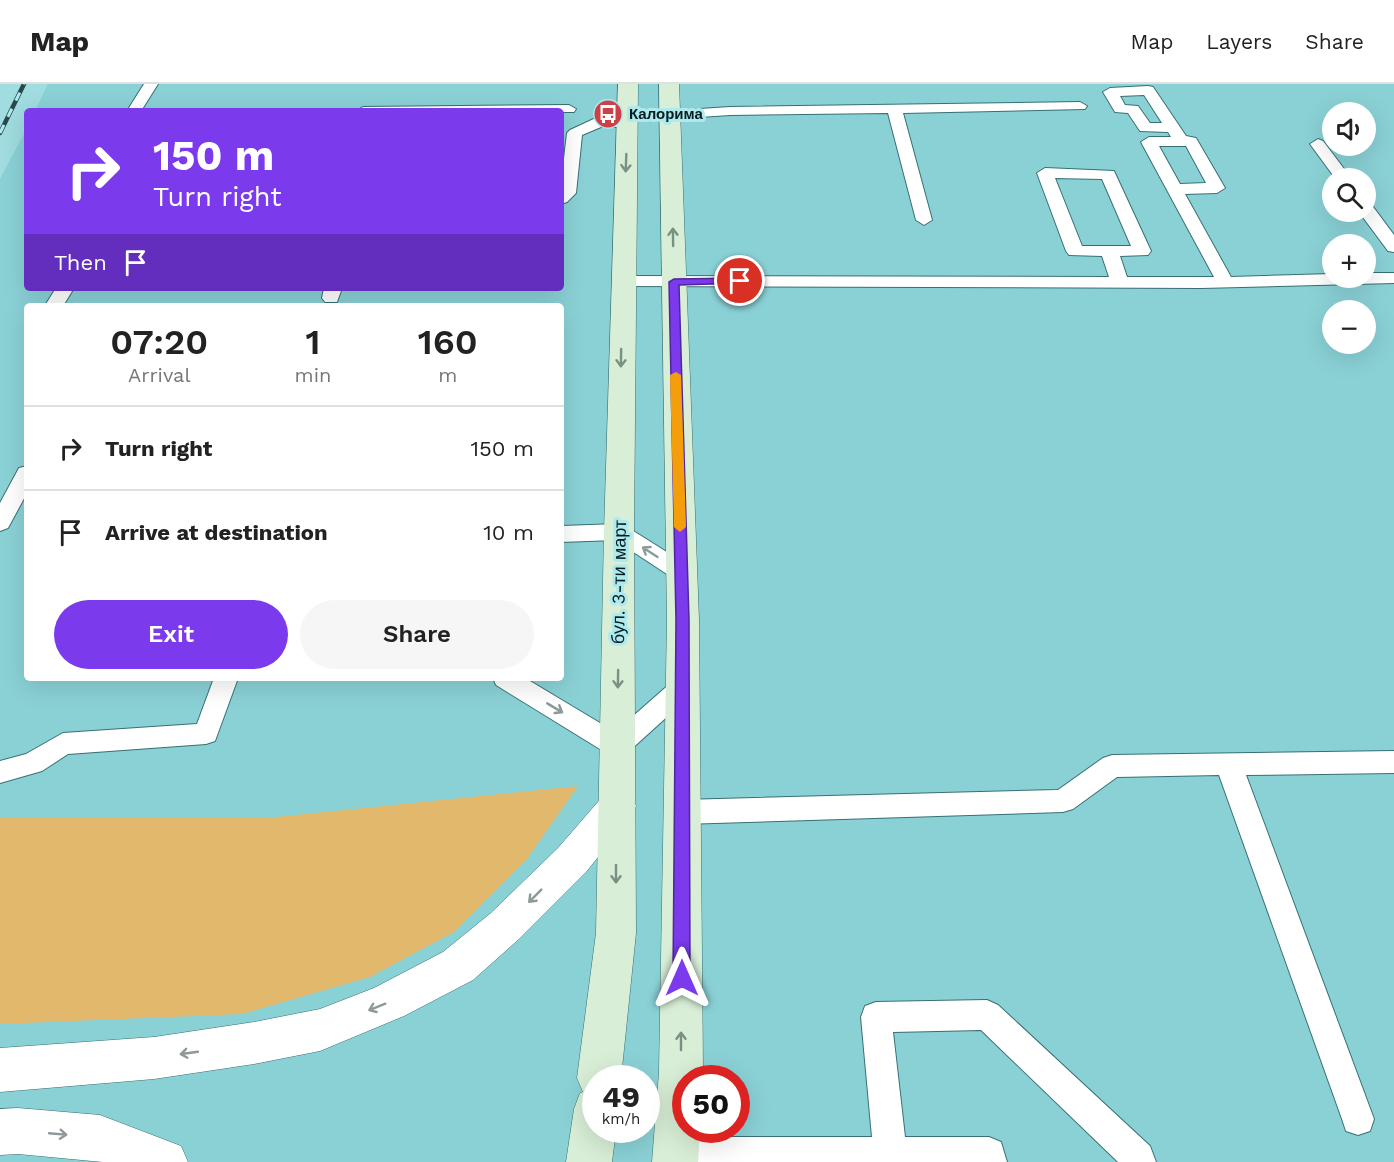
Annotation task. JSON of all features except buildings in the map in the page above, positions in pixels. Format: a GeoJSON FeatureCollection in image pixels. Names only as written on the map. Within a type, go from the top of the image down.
{"type":"FeatureCollection","features":[{"type":"Feature","properties":{"kind":"main road","name":"бул. 3-ти март"},"geometry":{"type":"LineString","coordinates":[[601,1065],[616,933],[619,532],[628,84]]}},
{"type":"Feature","properties":{"kind":"main road"},"geometry":{"type":"LineString","coordinates":[[669,100],[682,688],[681,1072],[676,1159]]}},
{"type":"Feature","properties":{"kind":"main road"},"geometry":{"type":"LineString","coordinates":[[589,1162],[592,1143]]}},
{"type":"Feature","properties":{"kind":"street"},"geometry":{"type":"LineString","coordinates":[[0,1070],[154,1058],[254,1043],[320,1030],[389,1002],[458,966],[505,926],[572,860],[617,806]]}},
{"type":"Feature","properties":{"kind":"street"},"geometry":{"type":"LineString","coordinates":[[0,1132],[18,1131],[100,1138],[165,1162]]}},
{"type":"Feature","properties":{"kind":"lane"},"geometry":{"type":"LineString","coordinates":[[136,108],[151,84]]}},
{"type":"Feature","properties":{"kind":"lane"},"geometry":{"type":"LineString","coordinates":[[669,100],[730,111],[1080,106]]}},
{"type":"Feature","properties":{"kind":"lane"},"geometry":{"type":"LineString","coordinates":[[894,108],[924,220]]}},
{"type":"Feature","properties":{"kind":"lane"},"geometry":{"type":"LineString","coordinates":[[564,109],[569,109]]}},
{"type":"Feature","properties":{"kind":"lane"},"geometry":{"type":"LineString","coordinates":[[564,197],[568,193],[575,133],[598,122],[627,122]]}},
{"type":"Feature","properties":{"kind":"lane"},"geometry":{"type":"LineString","coordinates":[[1173,127],[1182,142]]}},
{"type":"Feature","properties":{"kind":"lane"},"geometry":{"type":"LineString","coordinates":[[1175,189],[1217,188],[1191,141],[1149,142],[1226,282]]}},
{"type":"Feature","properties":{"kind":"lane"},"geometry":{"type":"LineString","coordinates":[[1318,144],[1336,168]]}},
{"type":"Feature","properties":{"kind":"lane"},"geometry":{"type":"LineString","coordinates":[[1046,173],[1108,174],[1142,251],[1107,251],[1075,251],[1046,173]]}},
{"type":"Feature","properties":{"kind":"lane"},"geometry":{"type":"LineString","coordinates":[[1375,222],[1394,247]]}},
{"type":"Feature","properties":{"kind":"lane"},"geometry":{"type":"LineString","coordinates":[[1107,251],[1112,258],[1120,283]]}},
{"type":"Feature","properties":{"kind":"lane"},"geometry":{"type":"LineString","coordinates":[[623,281],[1120,283],[1394,278]]}},
{"type":"Feature","properties":{"kind":"lane"},"geometry":{"type":"LineString","coordinates":[[0,523],[24,479]]}},
{"type":"Feature","properties":{"kind":"lane"},"geometry":{"type":"LineString","coordinates":[[564,535],[619,532],[681,572]]}},
{"type":"Feature","properties":{"kind":"lane"},"geometry":{"type":"LineString","coordinates":[[0,772],[33,763],[63,744],[206,734],[225,681]]}},
{"type":"Feature","properties":{"kind":"lane"},"geometry":{"type":"LineString","coordinates":[[510,681],[617,746],[682,688]]}},
{"type":"Feature","properties":{"kind":"lane"},"geometry":{"type":"LineString","coordinates":[[682,812],[1063,801],[1112,766],[1394,762]]}},
{"type":"Feature","properties":{"kind":"lane"},"geometry":{"type":"LineString","coordinates":[[1228,765],[1358,1119]]}},
{"type":"Feature","properties":{"kind":"lane"},"geometry":{"type":"LineString","coordinates":[[890,1155],[876,1017],[987,1015],[1138,1158],[1139,1162]]}},
{"type":"Feature","properties":{"kind":"lane"},"geometry":{"type":"LineString","coordinates":[[676,1159],[989,1154],[990,1162]]}},
{"type":"Feature","properties":{"kind":"shaded area"},"geometry":{"type":"Polygon","coordinates":[[[48,84],[1394,84],[1394,1162],[0,1162],[0,179],[24,134],[24,291],[564,291],[564,108],[36,108],[48,84]]]}},
{"type":"Feature","properties":{"kind":"shaded area"},"geometry":{"type":"Polygon","coordinates":[[[578,786],[527,859],[454,932],[370,977],[242,1014],[0,1024],[0,818],[276,817],[578,786]]]}},
{"type":"Feature","properties":{"kind":"railway"},"geometry":{"type":"LineString","coordinates":[[0,133],[24,84]]}},
{"type":"Feature","properties":{"kind":"slow traffic"},"geometry":{"type":"LineString","coordinates":[[676,375],[680,527]]}},
{"type":"Feature","properties":{"kind":"place","name":"Калорима"},"geometry":{"type":"Point","coordinates":[608,114]}},
{"type":"Feature","properties":{"kind":"route"},"geometry":{"type":"LineString","coordinates":[[682,978],[683,620],[674,282],[740,281]]}}]}
